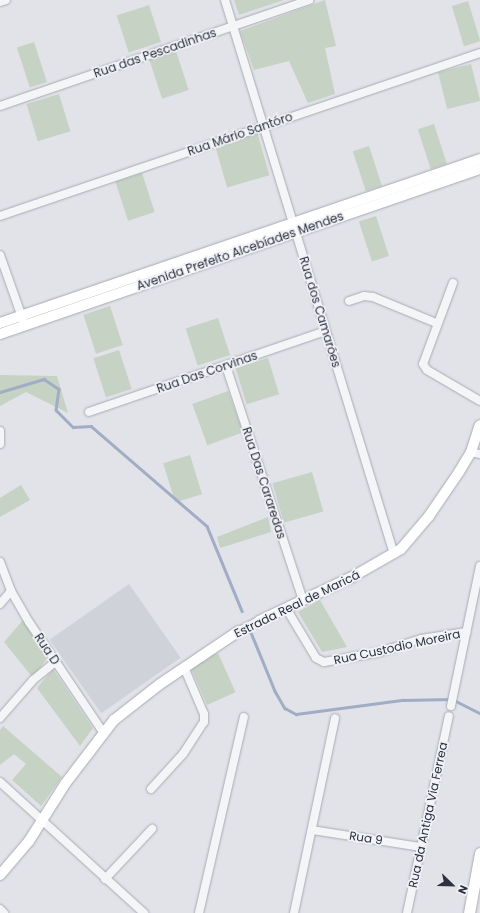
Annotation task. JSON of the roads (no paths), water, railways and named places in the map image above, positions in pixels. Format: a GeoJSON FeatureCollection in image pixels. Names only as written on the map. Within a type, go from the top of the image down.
{"type":"FeatureCollection","features":[{"type":"Feature","properties":{"kind":"highway"},"geometry":{"type":"LineString","coordinates":[[469,913],[480,853]]}},
{"type":"Feature","properties":{"kind":"main road","name":"Avenida Prefeito Alcebíades Mendes"},"geometry":{"type":"LineString","coordinates":[[0,334],[24,320],[292,223],[480,159]]}},
{"type":"Feature","properties":{"kind":"main road","name":"Avenida Prefeito Alcebíades Mendes"},"geometry":{"type":"LineString","coordinates":[[0,323],[24,320],[295,233],[480,168]]}},
{"type":"Feature","properties":{"kind":"main road","name":"Estrada Real de Maricá"},"geometry":{"type":"LineString","coordinates":[[259,621],[394,554],[408,542],[475,453],[480,425]]}},
{"type":"Feature","properties":{"kind":"main road","name":"Estrada Real de Maricá"},"geometry":{"type":"LineString","coordinates":[[0,874],[29,841],[65,784],[104,732],[126,710],[184,667],[239,631]]}},
{"type":"Feature","properties":{"kind":"street"},"geometry":{"type":"LineString","coordinates":[[0,2],[6,0]]}},
{"type":"Feature","properties":{"kind":"street","name":"Rua dos Camarões"},"geometry":{"type":"LineString","coordinates":[[225,0],[394,554]]}},
{"type":"Feature","properties":{"kind":"street","name":"Rua das Pescadinhas"},"geometry":{"type":"LineString","coordinates":[[0,106],[309,0]]}},
{"type":"Feature","properties":{"kind":"street","name":"Rua Mário Santóro"},"geometry":{"type":"LineString","coordinates":[[0,216],[480,53]]}},
{"type":"Feature","properties":{"kind":"street"},"geometry":{"type":"LineString","coordinates":[[0,255],[24,320]]}},
{"type":"Feature","properties":{"kind":"street"},"geometry":{"type":"LineString","coordinates":[[453,283],[422,361],[424,367],[480,401]]}},
{"type":"Feature","properties":{"kind":"street"},"geometry":{"type":"LineString","coordinates":[[349,302],[364,296],[373,297],[436,323]]}},
{"type":"Feature","properties":{"kind":"street","name":"Rua Das Corvinas"},"geometry":{"type":"LineString","coordinates":[[89,412],[326,331]]}},
{"type":"Feature","properties":{"kind":"street","name":"Rua Das Cararedas"},"geometry":{"type":"LineString","coordinates":[[226,366],[303,600]]}},
{"type":"Feature","properties":{"kind":"street"},"geometry":{"type":"LineString","coordinates":[[0,431],[0,444]]}},
{"type":"Feature","properties":{"kind":"street","name":"Rua D"},"geometry":{"type":"LineString","coordinates":[[0,562],[11,591],[55,662],[104,732]]}},
{"type":"Feature","properties":{"kind":"street"},"geometry":{"type":"LineString","coordinates":[[451,706],[480,566]]}},
{"type":"Feature","properties":{"kind":"street"},"geometry":{"type":"LineString","coordinates":[[0,604],[11,591]]}},
{"type":"Feature","properties":{"kind":"street","name":"Rua Custodio Moreira"},"geometry":{"type":"LineString","coordinates":[[286,608],[316,658],[324,662],[380,652],[421,639],[466,632]]}},
{"type":"Feature","properties":{"kind":"street","name":"Estrada Real de Maricá"},"geometry":{"type":"LineString","coordinates":[[239,631],[259,621]]}},
{"type":"Feature","properties":{"kind":"street"},"geometry":{"type":"LineString","coordinates":[[0,718],[33,680],[55,662]]}},
{"type":"Feature","properties":{"kind":"street"},"geometry":{"type":"LineString","coordinates":[[151,789],[183,754],[204,722],[204,714],[184,667]]}},
{"type":"Feature","properties":{"kind":"street","name":"Rua da Antiga Via Ferrea"},"geometry":{"type":"LineString","coordinates":[[407,913],[449,716]]}},
{"type":"Feature","properties":{"kind":"street"},"geometry":{"type":"LineString","coordinates":[[199,913],[244,717]]}},
{"type":"Feature","properties":{"kind":"street"},"geometry":{"type":"LineString","coordinates":[[294,913],[335,718]]}},
{"type":"Feature","properties":{"kind":"street"},"geometry":{"type":"LineString","coordinates":[[0,782],[41,821],[144,913]]}},
{"type":"Feature","properties":{"kind":"street"},"geometry":{"type":"LineString","coordinates":[[105,879],[152,829]]}},
{"type":"Feature","properties":{"kind":"street","name":"Rua 9"},"geometry":{"type":"LineString","coordinates":[[312,830],[421,846]]}},
{"type":"Feature","properties":{"kind":"street"},"geometry":{"type":"LineString","coordinates":[[0,909],[4,913]]}},
{"type":"Feature","properties":{"kind":"waterway"},"geometry":{"type":"LineString","coordinates":[[0,392],[44,379],[59,389],[56,410],[73,427],[91,426],[207,526],[242,611]]}},
{"type":"Feature","properties":{"kind":"waterway"},"geometry":{"type":"LineString","coordinates":[[250,630],[275,691],[285,708],[296,714],[403,700],[452,699],[480,713]]}}]}
